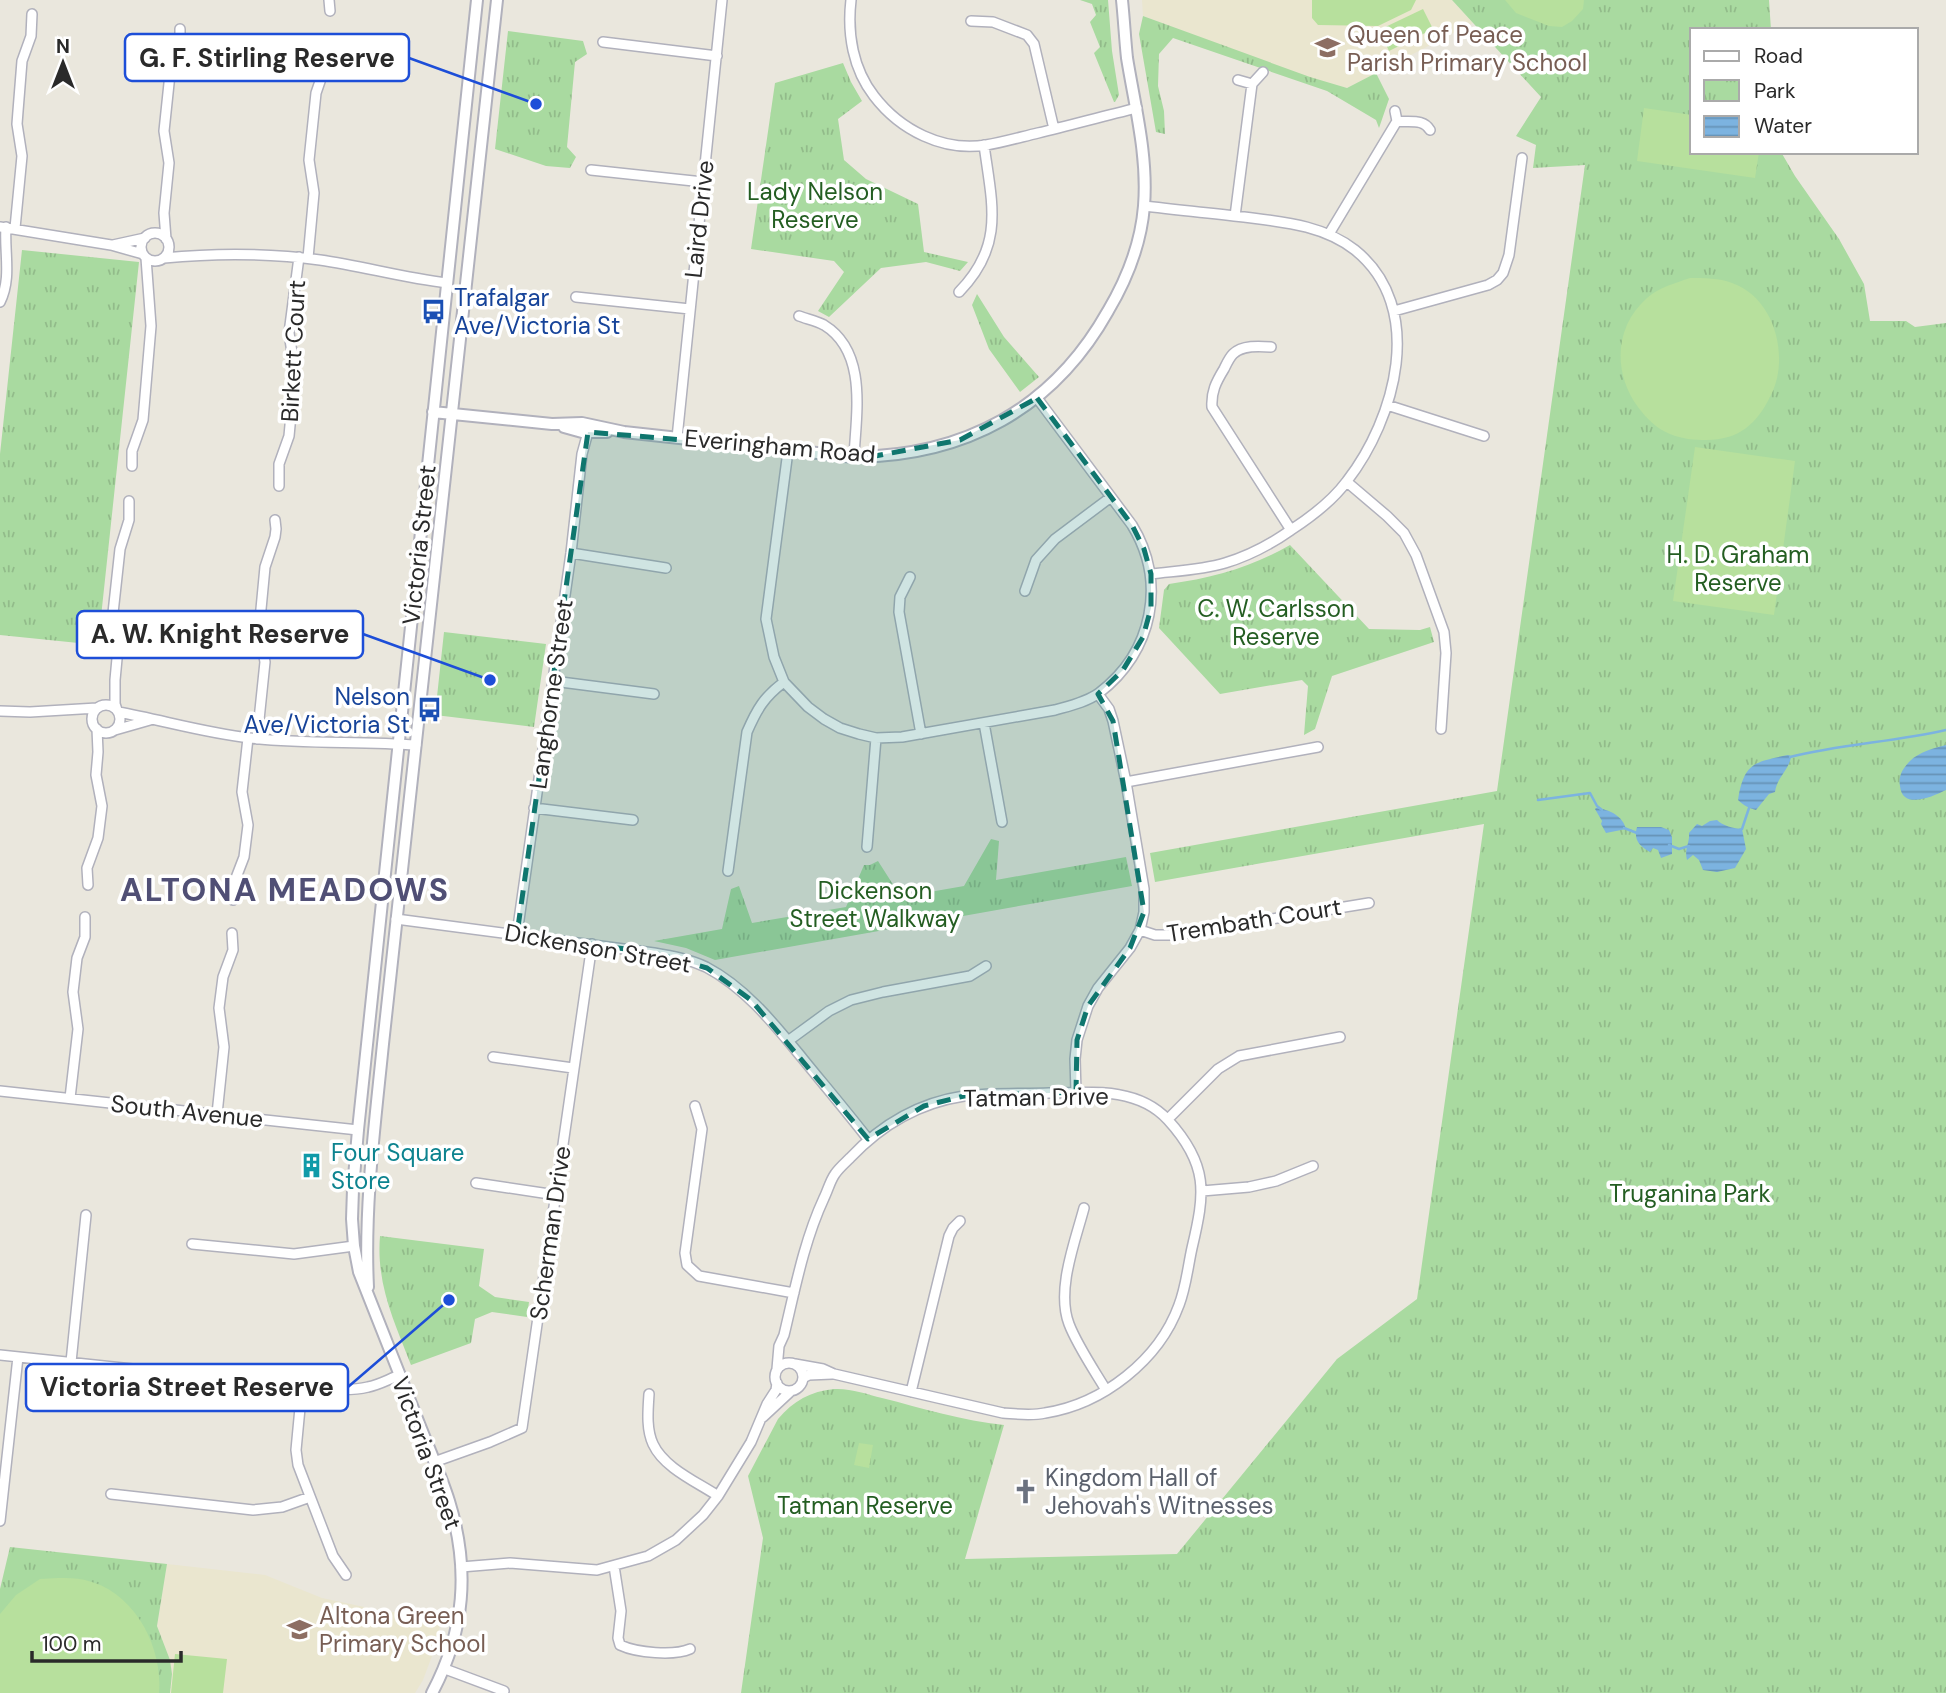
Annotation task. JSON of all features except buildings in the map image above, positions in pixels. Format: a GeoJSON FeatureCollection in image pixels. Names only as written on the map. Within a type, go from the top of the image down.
{"type":"FeatureCollection","features":[{"type":"Feature","properties":{"kind":"street"},"geometry":{"type":"LineString","coordinates":[[329,0],[330,11]]}},
{"type":"Feature","properties":{"kind":"street","name":"Victoria Street"},"geometry":{"type":"LineString","coordinates":[[432,1693],[445,1669],[458,1628],[462,1589],[460,1547],[449,1502],[359,1272],[354,1246],[353,1186],[477,0]]}},
{"type":"Feature","properties":{"kind":"street","name":"Victoria Street"},"geometry":{"type":"LineString","coordinates":[[368,1297],[366,1243],[374,1131],[497,0]]}},
{"type":"Feature","properties":{"kind":"street","name":"Laird Drive"},"geometry":{"type":"LineString","coordinates":[[677,438],[722,0]]}},
{"type":"Feature","properties":{"kind":"street"},"geometry":{"type":"LineString","coordinates":[[851,0],[850,39],[856,62],[870,91],[892,116],[915,132],[939,143],[957,146],[984,145],[1137,108]]}},
{"type":"Feature","properties":{"kind":"street","name":"Everingham Road"},"geometry":{"type":"LineString","coordinates":[[433,412],[854,457],[925,450],[960,440],[990,427],[1037,398],[1069,368],[1094,336],[1124,285],[1138,241],[1144,206],[1143,160],[1137,108],[1127,58],[1122,0]]}},
{"type":"Feature","properties":{"kind":"street"},"geometry":{"type":"LineString","coordinates":[[0,302],[5,288],[7,264],[4,247],[7,227],[22,156],[17,124],[22,61],[31,36],[32,14]]}},
{"type":"Feature","properties":{"kind":"street"},"geometry":{"type":"LineString","coordinates":[[971,21],[993,22],[1027,35],[1034,44],[1054,129]]}},
{"type":"Feature","properties":{"kind":"street"},"geometry":{"type":"LineString","coordinates":[[148,280],[169,251],[164,213],[169,163],[164,125],[170,74],[180,46],[180,29]]}},
{"type":"Feature","properties":{"kind":"street"},"geometry":{"type":"LineString","coordinates":[[603,42],[717,56]]}},
{"type":"Feature","properties":{"kind":"street","name":"Birkett Court"},"geometry":{"type":"LineString","coordinates":[[279,486],[279,464],[289,436],[295,372],[289,333],[314,193],[309,160],[316,93],[326,64],[327,44]]}},
{"type":"Feature","properties":{"kind":"street"},"geometry":{"type":"LineString","coordinates":[[1235,216],[1252,84],[1263,72]]}},
{"type":"Feature","properties":{"kind":"street"},"geometry":{"type":"LineString","coordinates":[[1238,80],[1252,84]]}},
{"type":"Feature","properties":{"kind":"street"},"geometry":{"type":"LineString","coordinates":[[1329,234],[1396,116],[1409,123],[1422,122],[1430,130]]}},
{"type":"Feature","properties":{"kind":"street"},"geometry":{"type":"LineString","coordinates":[[959,292],[982,264],[991,240],[993,212],[984,145]]}},
{"type":"Feature","properties":{"kind":"street"},"geometry":{"type":"LineString","coordinates":[[1394,311],[1488,285],[1503,273],[1509,255],[1522,158]]}},
{"type":"Feature","properties":{"kind":"street"},"geometry":{"type":"LineString","coordinates":[[591,170],[703,182]]}},
{"type":"Feature","properties":{"kind":"street"},"geometry":{"type":"LineString","coordinates":[[1144,206],[1297,224],[1329,234],[1355,250],[1383,285],[1394,311],[1398,336],[1397,365],[1387,405],[1370,444],[1347,482],[1323,506],[1291,530],[1257,550],[1223,564],[1151,574]]}},
{"type":"Feature","properties":{"kind":"street"},"geometry":{"type":"LineString","coordinates":[[132,466],[132,451],[142,420],[151,326],[148,280],[142,246],[164,213]]}},
{"type":"Feature","properties":{"kind":"street"},"geometry":{"type":"LineString","coordinates":[[7,227],[111,245],[153,261],[194,255],[267,255],[303,258],[466,285]]}},
{"type":"Feature","properties":{"kind":"street"},"geometry":{"type":"LineString","coordinates":[[111,245],[158,234],[177,248],[194,255]]}},
{"type":"Feature","properties":{"kind":"street"},"geometry":{"type":"LineString","coordinates":[[576,297],[690,309]]}},
{"type":"Feature","properties":{"kind":"street"},"geometry":{"type":"LineString","coordinates":[[799,316],[824,325],[842,341],[854,365],[857,397],[854,457]]}},
{"type":"Feature","properties":{"kind":"street"},"geometry":{"type":"LineString","coordinates":[[1271,347],[1251,347],[1233,354],[1215,384],[1211,397],[1212,407],[1291,530]]}},
{"type":"Feature","properties":{"kind":"street"},"geometry":{"type":"LineString","coordinates":[[788,451],[766,619],[774,657],[784,682],[808,707],[840,728],[876,738],[902,737],[1055,710],[1098,694],[1123,670],[1143,637],[1151,608],[1151,574],[1140,537],[1037,398]]}},
{"type":"Feature","properties":{"kind":"street"},"geometry":{"type":"LineString","coordinates":[[1387,405],[1484,436]]}},
{"type":"Feature","properties":{"kind":"street","name":"Langhorne Street"},"geometry":{"type":"LineString","coordinates":[[517,934],[571,553],[585,429]]}},
{"type":"Feature","properties":{"kind":"street"},"geometry":{"type":"LineString","coordinates":[[1347,482],[1404,533],[1416,555],[1444,632],[1446,653],[1441,729]]}},
{"type":"Feature","properties":{"kind":"street"},"geometry":{"type":"LineString","coordinates":[[1025,591],[1036,560],[1055,539],[1111,497]]}},
{"type":"Feature","properties":{"kind":"street"},"geometry":{"type":"LineString","coordinates":[[98,752],[105,738],[120,720],[115,704],[118,648],[113,613],[120,549],[129,520],[129,501]]}},
{"type":"Feature","properties":{"kind":"street"},"geometry":{"type":"LineString","coordinates":[[233,900],[234,883],[244,857],[248,825],[242,792],[265,662],[260,631],[265,567],[275,537],[275,520]]}},
{"type":"Feature","properties":{"kind":"street"},"geometry":{"type":"LineString","coordinates":[[571,553],[666,568]]}},
{"type":"Feature","properties":{"kind":"street"},"geometry":{"type":"LineString","coordinates":[[910,577],[900,597],[899,612],[921,733]]}},
{"type":"Feature","properties":{"kind":"street"},"geometry":{"type":"LineString","coordinates":[[88,886],[87,868],[98,838],[102,806],[96,775],[98,752],[93,715],[110,694],[115,680]]}},
{"type":"Feature","properties":{"kind":"street"},"geometry":{"type":"LineString","coordinates":[[553,681],[654,694]]}},
{"type":"Feature","properties":{"kind":"street"},"geometry":{"type":"LineString","coordinates":[[728,871],[747,732],[755,713],[769,693],[784,682]]}},
{"type":"Feature","properties":{"kind":"street"},"geometry":{"type":"LineString","coordinates":[[1076,1092],[1077,1040],[1088,1006],[1098,988],[1130,948],[1140,930],[1144,912],[1144,889],[1126,782],[1113,721],[1109,709],[1098,694]]}},
{"type":"Feature","properties":{"kind":"street"},"geometry":{"type":"LineString","coordinates":[[0,711],[58,711],[109,705],[117,711],[150,720],[253,738],[416,745]]}},
{"type":"Feature","properties":{"kind":"street"},"geometry":{"type":"LineString","coordinates":[[58,711],[85,718],[104,732],[150,720]]}},
{"type":"Feature","properties":{"kind":"street"},"geometry":{"type":"LineString","coordinates":[[984,723],[1002,821]]}},
{"type":"Feature","properties":{"kind":"street"},"geometry":{"type":"LineString","coordinates":[[867,847],[876,738]]}},
{"type":"Feature","properties":{"kind":"street"},"geometry":{"type":"LineString","coordinates":[[1126,782],[1318,747]]}},
{"type":"Feature","properties":{"kind":"street"},"geometry":{"type":"LineString","coordinates":[[534,807],[633,820]]}},
{"type":"Feature","properties":{"kind":"street","name":"Trembath Court"},"geometry":{"type":"LineString","coordinates":[[1140,930],[1155,935],[1174,935],[1370,903]]}},
{"type":"Feature","properties":{"kind":"street"},"geometry":{"type":"LineString","coordinates":[[70,1098],[78,1029],[73,992],[77,958],[85,937],[85,918]]}},
{"type":"Feature","properties":{"kind":"street","name":"Dickenson Street"},"geometry":{"type":"LineString","coordinates":[[379,918],[517,934],[688,959],[731,982],[751,1000],[868,1139]]}},
{"type":"Feature","properties":{"kind":"street"},"geometry":{"type":"LineString","coordinates":[[217,1114],[224,1046],[219,1008],[223,974],[233,950],[232,933]]}},
{"type":"Feature","properties":{"kind":"street","name":"Scherman Drive"},"geometry":{"type":"LineString","coordinates":[[434,1462],[522,1428],[592,944]]}},
{"type":"Feature","properties":{"kind":"street"},"geometry":{"type":"LineString","coordinates":[[788,1041],[829,1011],[851,1000],[970,976],[986,966]]}},
{"type":"Feature","properties":{"kind":"street"},"geometry":{"type":"LineString","coordinates":[[1168,1119],[1218,1069],[1239,1056],[1340,1037]]}},
{"type":"Feature","properties":{"kind":"street"},"geometry":{"type":"LineString","coordinates":[[493,1057],[573,1068]]}},
{"type":"Feature","properties":{"kind":"street","name":"South Avenue"},"geometry":{"type":"LineString","coordinates":[[0,1091],[374,1131]]}},
{"type":"Feature","properties":{"kind":"street","name":"Tatman Drive"},"geometry":{"type":"LineString","coordinates":[[777,1369],[779,1346],[816,1216],[835,1174],[868,1139],[897,1119],[924,1106],[964,1096],[1109,1092],[1152,1106],[1168,1119],[1191,1149],[1199,1170],[1202,1191],[1200,1216],[1180,1303],[1168,1328],[1151,1352],[1132,1371],[1106,1390],[1065,1409],[1028,1415],[1003,1413],[834,1374],[809,1375],[803,1378]]}},
{"type":"Feature","properties":{"kind":"street"},"geometry":{"type":"LineString","coordinates":[[695,1107],[702,1129],[685,1253],[687,1265],[699,1276],[794,1293]]}},
{"type":"Feature","properties":{"kind":"street"},"geometry":{"type":"LineString","coordinates":[[1202,1191],[1249,1187],[1276,1181],[1313,1166]]}},
{"type":"Feature","properties":{"kind":"street"},"geometry":{"type":"LineString","coordinates":[[476,1184],[556,1195]]}},
{"type":"Feature","properties":{"kind":"street"},"geometry":{"type":"LineString","coordinates":[[1084,1208],[1064,1294],[1065,1309],[1069,1325],[1106,1390]]}},
{"type":"Feature","properties":{"kind":"street"},"geometry":{"type":"LineString","coordinates":[[71,1362],[86,1215]]}},
{"type":"Feature","properties":{"kind":"street"},"geometry":{"type":"LineString","coordinates":[[911,1392],[950,1236],[960,1221]]}},
{"type":"Feature","properties":{"kind":"street"},"geometry":{"type":"LineString","coordinates":[[192,1244],[294,1254],[366,1243]]}},
{"type":"Feature","properties":{"kind":"street","name":"Tatman Drive"},"geometry":{"type":"LineString","coordinates":[[784,1335],[785,1352],[793,1363],[823,1368],[834,1374]]}},
{"type":"Feature","properties":{"kind":"street"},"geometry":{"type":"LineString","coordinates":[[0,1355],[302,1387],[354,1389],[371,1387],[400,1376]]}},
{"type":"Feature","properties":{"kind":"street"},"geometry":{"type":"LineString","coordinates":[[0,1521],[18,1357]]}},
{"type":"Feature","properties":{"kind":"street"},"geometry":{"type":"LineString","coordinates":[[461,1567],[510,1563],[597,1570],[648,1556],[676,1541],[718,1496],[751,1442],[767,1404],[776,1390],[777,1369],[793,1363],[799,1367],[803,1378],[799,1387],[762,1418]]}},
{"type":"Feature","properties":{"kind":"street"},"geometry":{"type":"LineString","coordinates":[[777,1383],[784,1390],[792,1391]]}},
{"type":"Feature","properties":{"kind":"street"},"geometry":{"type":"LineString","coordinates":[[302,1387],[296,1450],[298,1465],[333,1556],[346,1575]]}},
{"type":"Feature","properties":{"kind":"street"},"geometry":{"type":"LineString","coordinates":[[649,1394],[648,1423],[652,1444],[662,1458],[718,1496]]}},
{"type":"Feature","properties":{"kind":"street"},"geometry":{"type":"LineString","coordinates":[[111,1494],[253,1510],[282,1507],[310,1497]]}},
{"type":"Feature","properties":{"kind":"street"},"geometry":{"type":"LineString","coordinates":[[614,1566],[621,1611],[618,1638],[620,1645],[639,1650],[674,1653],[690,1649]]}},
{"type":"Feature","properties":{"kind":"street"},"geometry":{"type":"LineString","coordinates":[[445,1669],[504,1691]]}},
{"type":"Feature","properties":{"kind":"highlighted area"},"geometry":{"type":"Polygon","coordinates":[[[1037,398],[1132,525],[1144,549],[1151,574],[1151,608],[1143,637],[1123,670],[1098,694],[1113,721],[1144,912],[1130,948],[1088,1006],[1077,1040],[1076,1092],[964,1096],[924,1106],[868,1139],[751,1000],[707,968],[654,953],[517,934],[588,432],[875,456],[960,440],[1037,398]]]}},
{"type":"Feature","properties":{"kind":"shaded area","name":"Queen of Peace Parish Primary School"},"geometry":{"type":"Polygon","coordinates":[[[1142,0],[1452,0],[1473,23],[1347,88],[1310,78],[1143,16],[1142,0]]]}},
{"type":"Feature","properties":{"kind":"shaded area","name":"Altona Green Primary School"},"geometry":{"type":"Polygon","coordinates":[[[167,1564],[265,1575],[322,1598],[383,1611],[442,1617],[435,1648],[423,1680],[415,1693],[170,1693],[170,1660],[157,1626],[167,1564]]]}},
{"type":"Feature","properties":{"kind":"green space"},"geometry":{"type":"Polygon","coordinates":[[[1080,0],[1108,0],[1119,95],[1115,102],[1094,53],[1100,47],[1090,22],[1096,15],[1092,4],[1080,0]]]}},
{"type":"Feature","properties":{"kind":"green space"},"geometry":{"type":"Polygon","coordinates":[[[1312,0],[1416,0],[1411,10],[1378,26],[1318,25],[1312,18],[1312,0]]]}},
{"type":"Feature","properties":{"kind":"green space"},"geometry":{"type":"Polygon","coordinates":[[[1452,0],[1769,0],[1771,28],[1690,28],[1690,154],[1782,154],[1839,239],[1864,284],[1870,321],[1906,321],[1915,327],[1946,323],[1946,1693],[741,1693],[763,1538],[748,1476],[778,1419],[803,1398],[826,1390],[846,1389],[958,1417],[1004,1425],[965,1559],[1177,1554],[1337,1359],[1417,1299],[1484,824],[1155,882],[1150,853],[1497,791],[1585,165],[1533,168],[1536,145],[1516,136],[1541,97],[1452,0]]]}},
{"type":"Feature","properties":{"kind":"green space"},"geometry":{"type":"Polygon","coordinates":[[[1505,0],[1584,0],[1583,9],[1562,27],[1549,26],[1516,13],[1505,0]]]}},
{"type":"Feature","properties":{"kind":"green space"},"geometry":{"type":"Polygon","coordinates":[[[1423,9],[1433,29],[1389,51],[1379,30],[1423,9]]]}},
{"type":"Feature","properties":{"kind":"green space"},"geometry":{"type":"Polygon","coordinates":[[[1143,16],[1347,88],[1376,73],[1389,99],[1379,128],[1376,120],[1327,91],[1173,38],[1159,54],[1158,86],[1164,111],[1165,134],[1156,132],[1139,34],[1143,16]]]}},
{"type":"Feature","properties":{"kind":"green space"},"geometry":{"type":"Polygon","coordinates":[[[508,31],[583,41],[587,54],[575,62],[567,147],[576,157],[570,168],[546,166],[495,149],[508,31]]]}},
{"type":"Feature","properties":{"kind":"green space","name":"Lady Nelson Reserve"},"geometry":{"type":"Polygon","coordinates":[[[843,63],[862,101],[838,119],[844,160],[866,179],[918,204],[924,252],[968,262],[960,271],[926,262],[881,268],[829,317],[818,311],[844,272],[834,261],[751,249],[775,83],[843,63]]]}},
{"type":"Feature","properties":{"kind":"green space"},"geometry":{"type":"Polygon","coordinates":[[[1644,108],[1690,115],[1690,154],[1759,154],[1755,178],[1637,161],[1644,108]]]}},
{"type":"Feature","properties":{"kind":"green space"},"geometry":{"type":"Polygon","coordinates":[[[22,250],[139,262],[98,645],[0,635],[0,454],[22,250]]]}},
{"type":"Feature","properties":{"kind":"green space"},"geometry":{"type":"Polygon","coordinates":[[[1690,278],[1722,280],[1747,291],[1759,301],[1775,330],[1779,364],[1771,395],[1753,422],[1728,437],[1702,440],[1670,434],[1656,426],[1641,411],[1624,380],[1621,351],[1628,322],[1647,298],[1657,291],[1690,278]]]}},
{"type":"Feature","properties":{"kind":"green space"},"geometry":{"type":"Polygon","coordinates":[[[977,294],[1004,337],[1039,377],[1020,392],[989,349],[972,305],[977,294]]]}},
{"type":"Feature","properties":{"kind":"green space","name":"H. D. Graham Reserve"},"geometry":{"type":"Polygon","coordinates":[[[1695,447],[1795,461],[1774,615],[1673,601],[1695,447]]]}},
{"type":"Feature","properties":{"kind":"green space","name":"C. W. Carlsson Reserve"},"geometry":{"type":"Polygon","coordinates":[[[1290,545],[1369,629],[1420,630],[1430,627],[1434,642],[1332,676],[1315,729],[1304,735],[1308,686],[1302,680],[1220,694],[1159,628],[1164,590],[1169,584],[1232,570],[1261,560],[1290,545]]]}},
{"type":"Feature","properties":{"kind":"green space"},"geometry":{"type":"Polygon","coordinates":[[[444,632],[546,644],[534,727],[435,715],[444,632]]]}},
{"type":"Feature","properties":{"kind":"green space","name":"Dickenson Street Walkway"},"geometry":{"type":"Polygon","coordinates":[[[991,839],[999,841],[996,880],[1126,857],[1132,886],[715,960],[686,948],[654,941],[722,929],[731,889],[739,886],[752,923],[846,907],[864,865],[878,861],[901,897],[964,886],[991,839]]]}},
{"type":"Feature","properties":{"kind":"green space"},"geometry":{"type":"Polygon","coordinates":[[[380,1236],[484,1249],[479,1286],[495,1297],[529,1302],[527,1317],[492,1312],[475,1319],[471,1343],[411,1365],[384,1286],[379,1254],[380,1236]]]}},
{"type":"Feature","properties":{"kind":"green space"},"geometry":{"type":"Polygon","coordinates":[[[859,1443],[873,1445],[869,1468],[854,1465],[859,1443]]]}},
{"type":"Feature","properties":{"kind":"green space"},"geometry":{"type":"Polygon","coordinates":[[[10,1547],[167,1564],[157,1626],[170,1660],[170,1693],[0,1693],[0,1589],[10,1547]]]}},
{"type":"Feature","properties":{"kind":"green space"},"geometry":{"type":"Polygon","coordinates":[[[40,1579],[82,1579],[102,1586],[131,1608],[142,1623],[156,1657],[159,1693],[0,1693],[0,1614],[16,1595],[40,1579]]]}},
{"type":"Feature","properties":{"kind":"green space"},"geometry":{"type":"Polygon","coordinates":[[[175,1654],[227,1659],[223,1693],[171,1693],[175,1654]]]}},
{"type":"Feature","properties":{"kind":"water"},"geometry":{"type":"Polygon","coordinates":[[[1946,745],[1946,790],[1918,800],[1906,798],[1900,782],[1905,766],[1922,753],[1946,745]]]}},
{"type":"Feature","properties":{"kind":"water"},"geometry":{"type":"Polygon","coordinates":[[[1791,756],[1790,761],[1775,792],[1769,794],[1756,810],[1738,800],[1744,778],[1753,766],[1791,756]]]}},
{"type":"Feature","properties":{"kind":"water"},"geometry":{"type":"Polygon","coordinates":[[[1596,808],[1615,814],[1626,829],[1606,833],[1596,808]]]}},
{"type":"Feature","properties":{"kind":"water"},"geometry":{"type":"Polygon","coordinates":[[[1717,820],[1742,829],[1746,849],[1735,868],[1717,872],[1703,870],[1699,860],[1693,855],[1687,860],[1686,853],[1689,833],[1697,824],[1702,826],[1717,820]]]}},
{"type":"Feature","properties":{"kind":"water"},"geometry":{"type":"Polygon","coordinates":[[[1637,827],[1661,827],[1669,830],[1672,837],[1672,854],[1661,858],[1658,850],[1653,848],[1650,852],[1643,847],[1637,839],[1637,827]]]}},
{"type":"Feature","properties":{"kind":"waterway"},"geometry":{"type":"LineString","coordinates":[[1790,757],[1946,730]]}},
{"type":"Feature","properties":{"kind":"waterway"},"geometry":{"type":"LineString","coordinates":[[1538,800],[1590,793],[1602,810]]}},
{"type":"Feature","properties":{"kind":"waterway"},"geometry":{"type":"LineString","coordinates":[[1739,830],[1742,829],[1749,808]]}},
{"type":"Feature","properties":{"kind":"waterway"},"geometry":{"type":"LineString","coordinates":[[1624,828],[1637,833]]}},
{"type":"Feature","properties":{"kind":"waterway"},"geometry":{"type":"LineString","coordinates":[[1669,845],[1679,849],[1689,846]]}},
{"type":"Feature","properties":{"kind":"place","name":"Queen of Peace Parish Primary School"},"geometry":{"type":"Point","coordinates":[1327,48]}},
{"type":"Feature","properties":{"kind":"place","name":"G. F. Stirling Reserve"},"geometry":{"type":"Point","coordinates":[536,104]}},
{"type":"Feature","properties":{"kind":"place","name":"Trafalgar Ave/Victoria St"},"geometry":{"type":"Point","coordinates":[434,311]}},
{"type":"Feature","properties":{"kind":"place","name":"A. W. Knight Reserve"},"geometry":{"type":"Point","coordinates":[490,680]}},
{"type":"Feature","properties":{"kind":"place","name":"Nelson Ave/Victoria St"},"geometry":{"type":"Point","coordinates":[430,710]}},
{"type":"Feature","properties":{"kind":"place","name":"Four Square Store"},"geometry":{"type":"Point","coordinates":[311,1166]}},
{"type":"Feature","properties":{"kind":"place","name":"Victoria Street Reserve"},"geometry":{"type":"Point","coordinates":[449,1300]}},
{"type":"Feature","properties":{"kind":"place","name":"Kingdom Hall of Jehovah's Witnesses"},"geometry":{"type":"Point","coordinates":[1025,1491]}},
{"type":"Feature","properties":{"kind":"place","name":"Altona Green Primary School"},"geometry":{"type":"Point","coordinates":[299,1629]}},
{"type":"Feature","properties":{"kind":"district","name":"ALTONA MEADOWS"},"geometry":{"type":"Point","coordinates":[285,890]}},
{"type":"Feature","properties":{"kind":"park label","name":"Truganina Park"},"geometry":{"type":"Point","coordinates":[1690,1193]}},
{"type":"Feature","properties":{"kind":"park label","name":"Tatman Reserve"},"geometry":{"type":"Point","coordinates":[865,1505]}}]}
